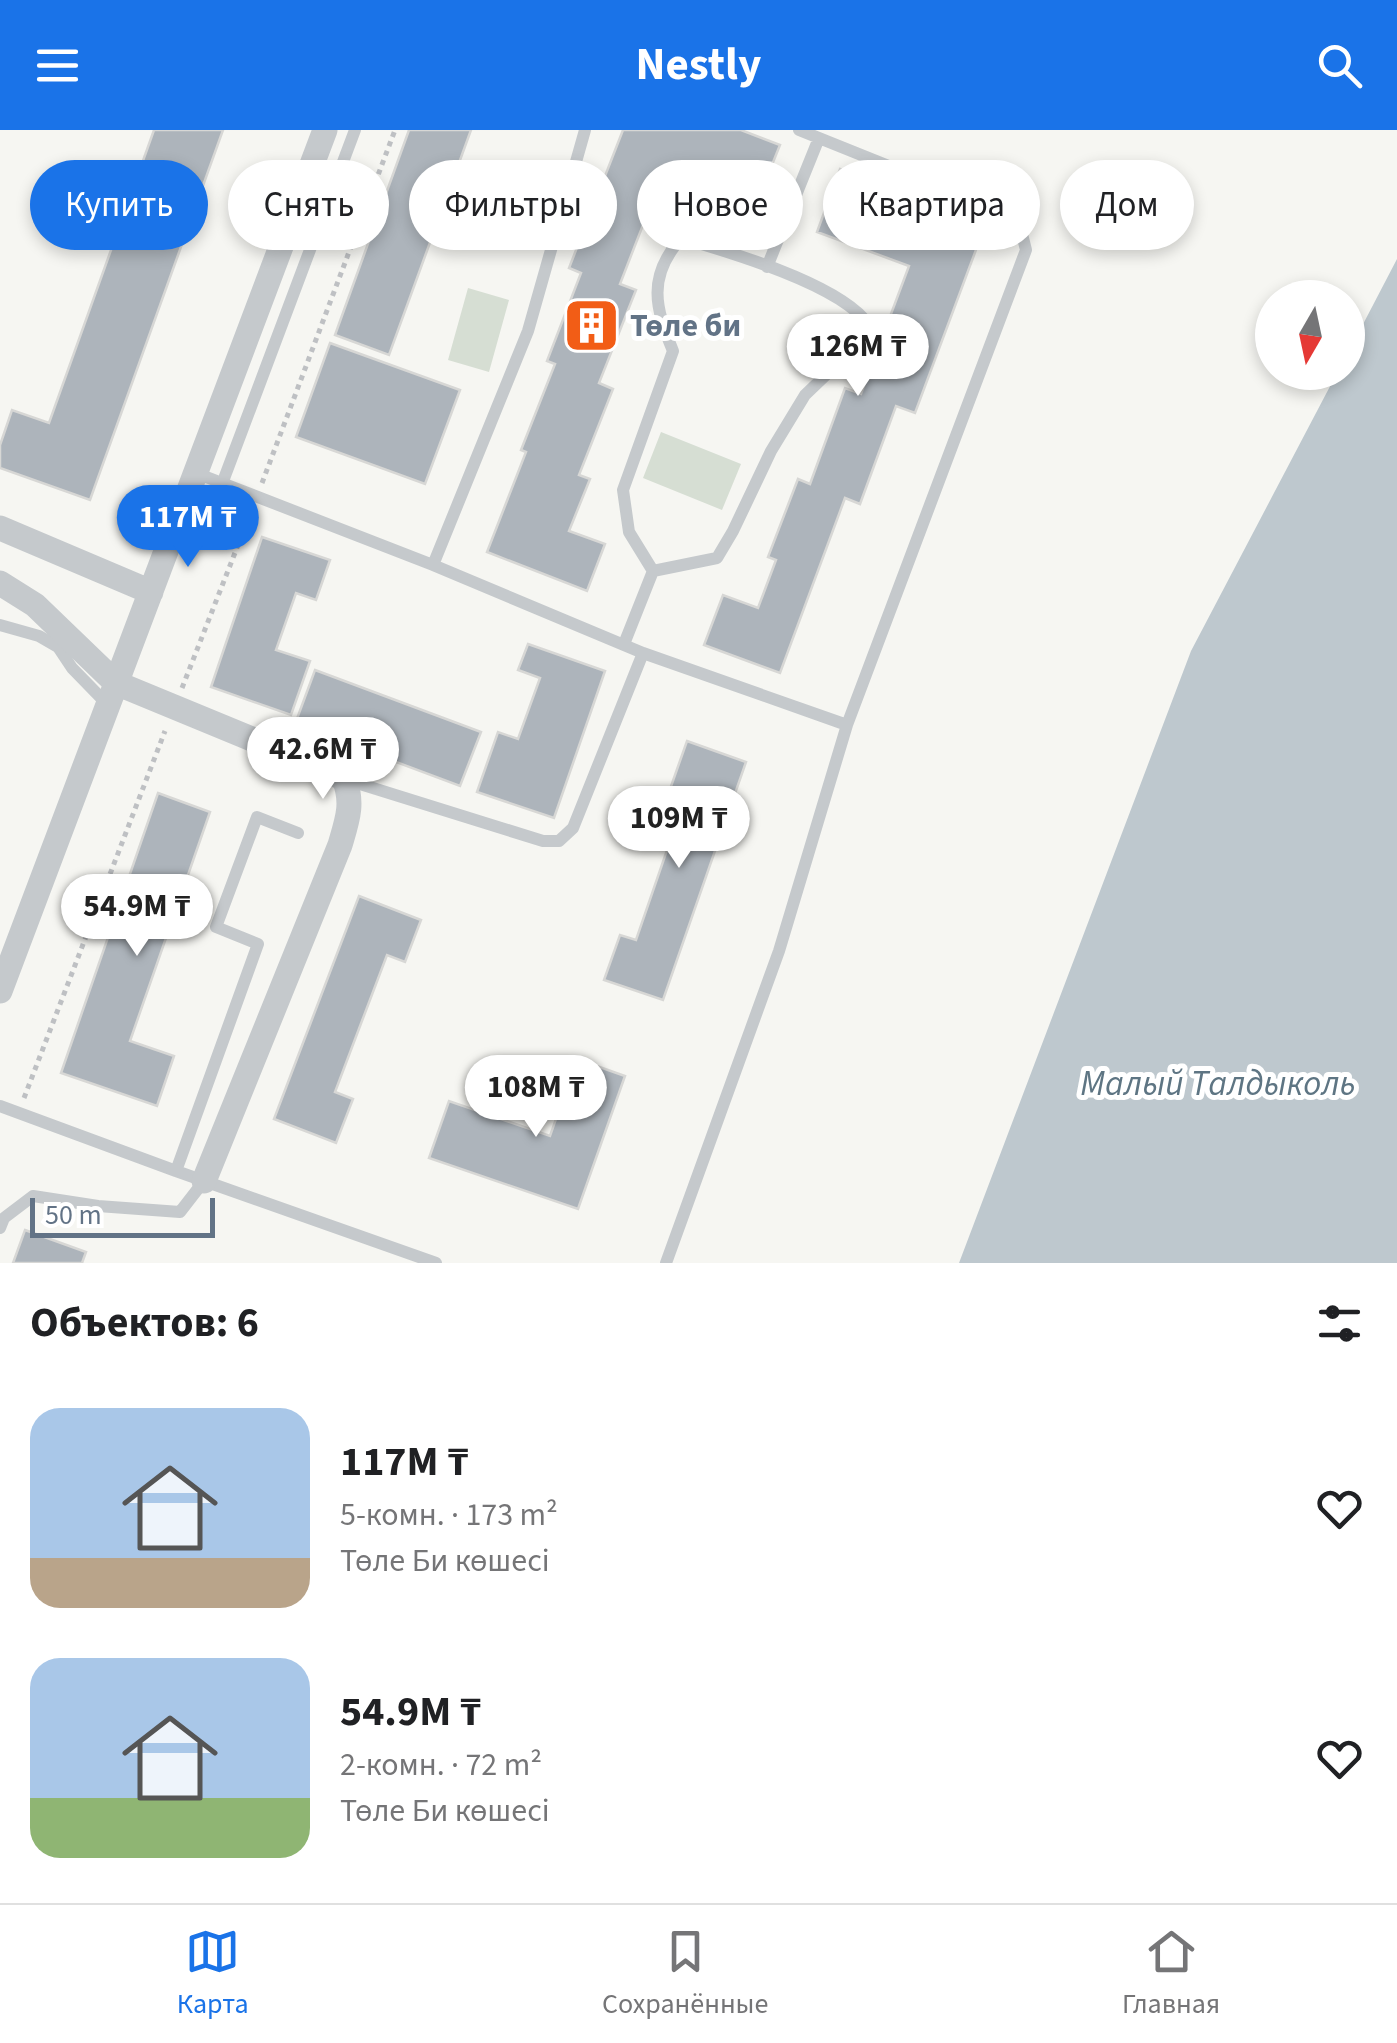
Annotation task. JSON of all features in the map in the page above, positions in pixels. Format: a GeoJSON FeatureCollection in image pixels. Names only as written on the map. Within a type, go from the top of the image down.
{"type":"FeatureCollection","features":[{"type":"Feature","properties":{"kind":"street"},"geometry":{"type":"LineString","coordinates":[[0,991],[325,130]]}},
{"type":"Feature","properties":{"kind":"street"},"geometry":{"type":"LineString","coordinates":[[0,528],[150,592]]}},
{"type":"Feature","properties":{"kind":"street"},"geometry":{"type":"LineString","coordinates":[[0,583],[35,605],[112,694],[174,706],[344,778],[351,807],[340,845],[204,1181]]}},
{"type":"Feature","properties":{"kind":"lane"},"geometry":{"type":"LineString","coordinates":[[222,484],[355,130]]}},
{"type":"Feature","properties":{"kind":"lane"},"geometry":{"type":"LineString","coordinates":[[433,565],[528,331],[585,130]]}},
{"type":"Feature","properties":{"kind":"lane"},"geometry":{"type":"LineString","coordinates":[[666,1263],[779,951],[847,725],[1026,250],[1018,218],[799,130]]}},
{"type":"Feature","properties":{"kind":"lane"},"geometry":{"type":"LineString","coordinates":[[767,267],[819,138]]}},
{"type":"Feature","properties":{"kind":"lane"},"geometry":{"type":"LineString","coordinates":[[680,238],[767,267],[850,304],[864,319],[854,348],[805,394],[771,451],[717,558],[653,571],[629,532],[622,490],[673,351],[658,313],[661,260],[680,238]]}},
{"type":"Feature","properties":{"kind":"lane"},"geometry":{"type":"LineString","coordinates":[[196,473],[433,565],[643,653],[847,725]]}},
{"type":"Feature","properties":{"kind":"lane"},"geometry":{"type":"LineString","coordinates":[[624,644],[653,571]]}},
{"type":"Feature","properties":{"kind":"lane"},"geometry":{"type":"LineString","coordinates":[[0,625],[39,636],[112,694]]}},
{"type":"Feature","properties":{"kind":"lane"},"geometry":{"type":"LineString","coordinates":[[344,778],[543,842],[559,842],[572,828],[643,653]]}},
{"type":"Feature","properties":{"kind":"lane"},"geometry":{"type":"LineString","coordinates":[[176,1171],[258,944],[216,927],[258,817],[298,833]]}},
{"type":"Feature","properties":{"kind":"lane"},"geometry":{"type":"LineString","coordinates":[[0,1106],[436,1263]]}},
{"type":"Feature","properties":{"kind":"lane"},"geometry":{"type":"LineString","coordinates":[[0,1228],[4,1218],[33,1196],[180,1212],[204,1181]]}},
{"type":"Feature","properties":{"kind":"path"},"geometry":{"type":"LineString","coordinates":[[18,1113],[395,130]]}},
{"type":"Feature","properties":{"kind":"shaded area"},"geometry":{"type":"Polygon","coordinates":[[[468,288],[509,300],[489,372],[448,360],[468,288]]]}},
{"type":"Feature","properties":{"kind":"shaded area"},"geometry":{"type":"Polygon","coordinates":[[[661,432],[741,464],[722,510],[643,478],[661,432]]]}},
{"type":"Feature","properties":{"kind":"water","name":"Малый Талдыколь"},"geometry":{"type":"Polygon","coordinates":[[[1397,259],[1397,1263],[959,1263],[1191,651],[1328,390],[1365,390],[1365,320],[1397,259]]]}},
{"type":"Feature","properties":{"kind":"building"},"geometry":{"type":"Polygon","coordinates":[[[154,130],[223,130],[208,172],[208,160],[143,160],[154,130]]]}},
{"type":"Feature","properties":{"kind":"building"},"geometry":{"type":"Polygon","coordinates":[[[409,130],[471,130],[460,160],[409,160],[409,250],[427,250],[389,355],[335,335],[366,250],[389,250],[389,185],[409,130]]]}},
{"type":"Feature","properties":{"kind":"building","name":"Төле би"},"geometry":{"type":"Polygon","coordinates":[[[623,130],[741,130],[780,145],[774,160],[637,160],[637,240],[620,284],[636,290],[599,383],[613,389],[579,475],[590,479],[569,531],[605,544],[587,591],[487,552],[555,364],[547,361],[581,273],[569,268],[576,250],[617,250],[617,160],[611,160],[623,130]]]}},
{"type":"Feature","properties":{"kind":"building"},"geometry":{"type":"Polygon","coordinates":[[[111,250],[180,250],[90,500],[0,468],[0,445],[12,410],[49,423],[111,250]]]}},
{"type":"Feature","properties":{"kind":"building"},"geometry":{"type":"Polygon","coordinates":[[[866,250],[976,250],[915,413],[896,406],[860,504],[845,498],[780,673],[704,645],[723,595],[758,608],[776,560],[768,557],[798,479],[810,484],[845,388],[861,394],[909,266],[866,250]]]}},
{"type":"Feature","properties":{"kind":"building"},"geometry":{"type":"Polygon","coordinates":[[[330,343],[460,390],[425,484],[296,437],[330,343]]]}},
{"type":"Feature","properties":{"kind":"building"},"geometry":{"type":"Polygon","coordinates":[[[262,537],[330,560],[316,600],[296,593],[276,650],[310,661],[291,715],[211,687],[262,537]]]}},
{"type":"Feature","properties":{"kind":"building"},"geometry":{"type":"Polygon","coordinates":[[[528,644],[605,671],[554,818],[477,792],[498,732],[518,739],[540,678],[518,670],[528,644]]]}},
{"type":"Feature","properties":{"kind":"building"},"geometry":{"type":"Polygon","coordinates":[[[315,670],[481,732],[460,786],[295,724],[315,670]]]}},
{"type":"Feature","properties":{"kind":"building"},"geometry":{"type":"Polygon","coordinates":[[[687,741],[746,762],[663,1000],[604,980],[620,935],[636,940],[685,798],[669,792],[687,741]]]}},
{"type":"Feature","properties":{"kind":"building"},"geometry":{"type":"Polygon","coordinates":[[[158,793],[210,812],[130,1041],[174,1056],[157,1106],[61,1073],[158,793]]]}},
{"type":"Feature","properties":{"kind":"building"},"geometry":{"type":"Polygon","coordinates":[[[359,896],[421,920],[405,962],[387,955],[335,1092],[353,1099],[336,1143],[274,1119],[359,896]]]}},
{"type":"Feature","properties":{"kind":"building"},"geometry":{"type":"Polygon","coordinates":[[[577,1059],[625,1076],[578,1209],[429,1158],[449,1101],[550,1136],[577,1059]]]}},
{"type":"Feature","properties":{"kind":"building"},"geometry":{"type":"Polygon","coordinates":[[[25,1230],[86,1252],[82,1263],[13,1263],[25,1230]]]}},
{"type":"Feature","properties":{"kind":"place","name":"Төле би"},"geometry":{"type":"Point","coordinates":[591,326]}}]}
